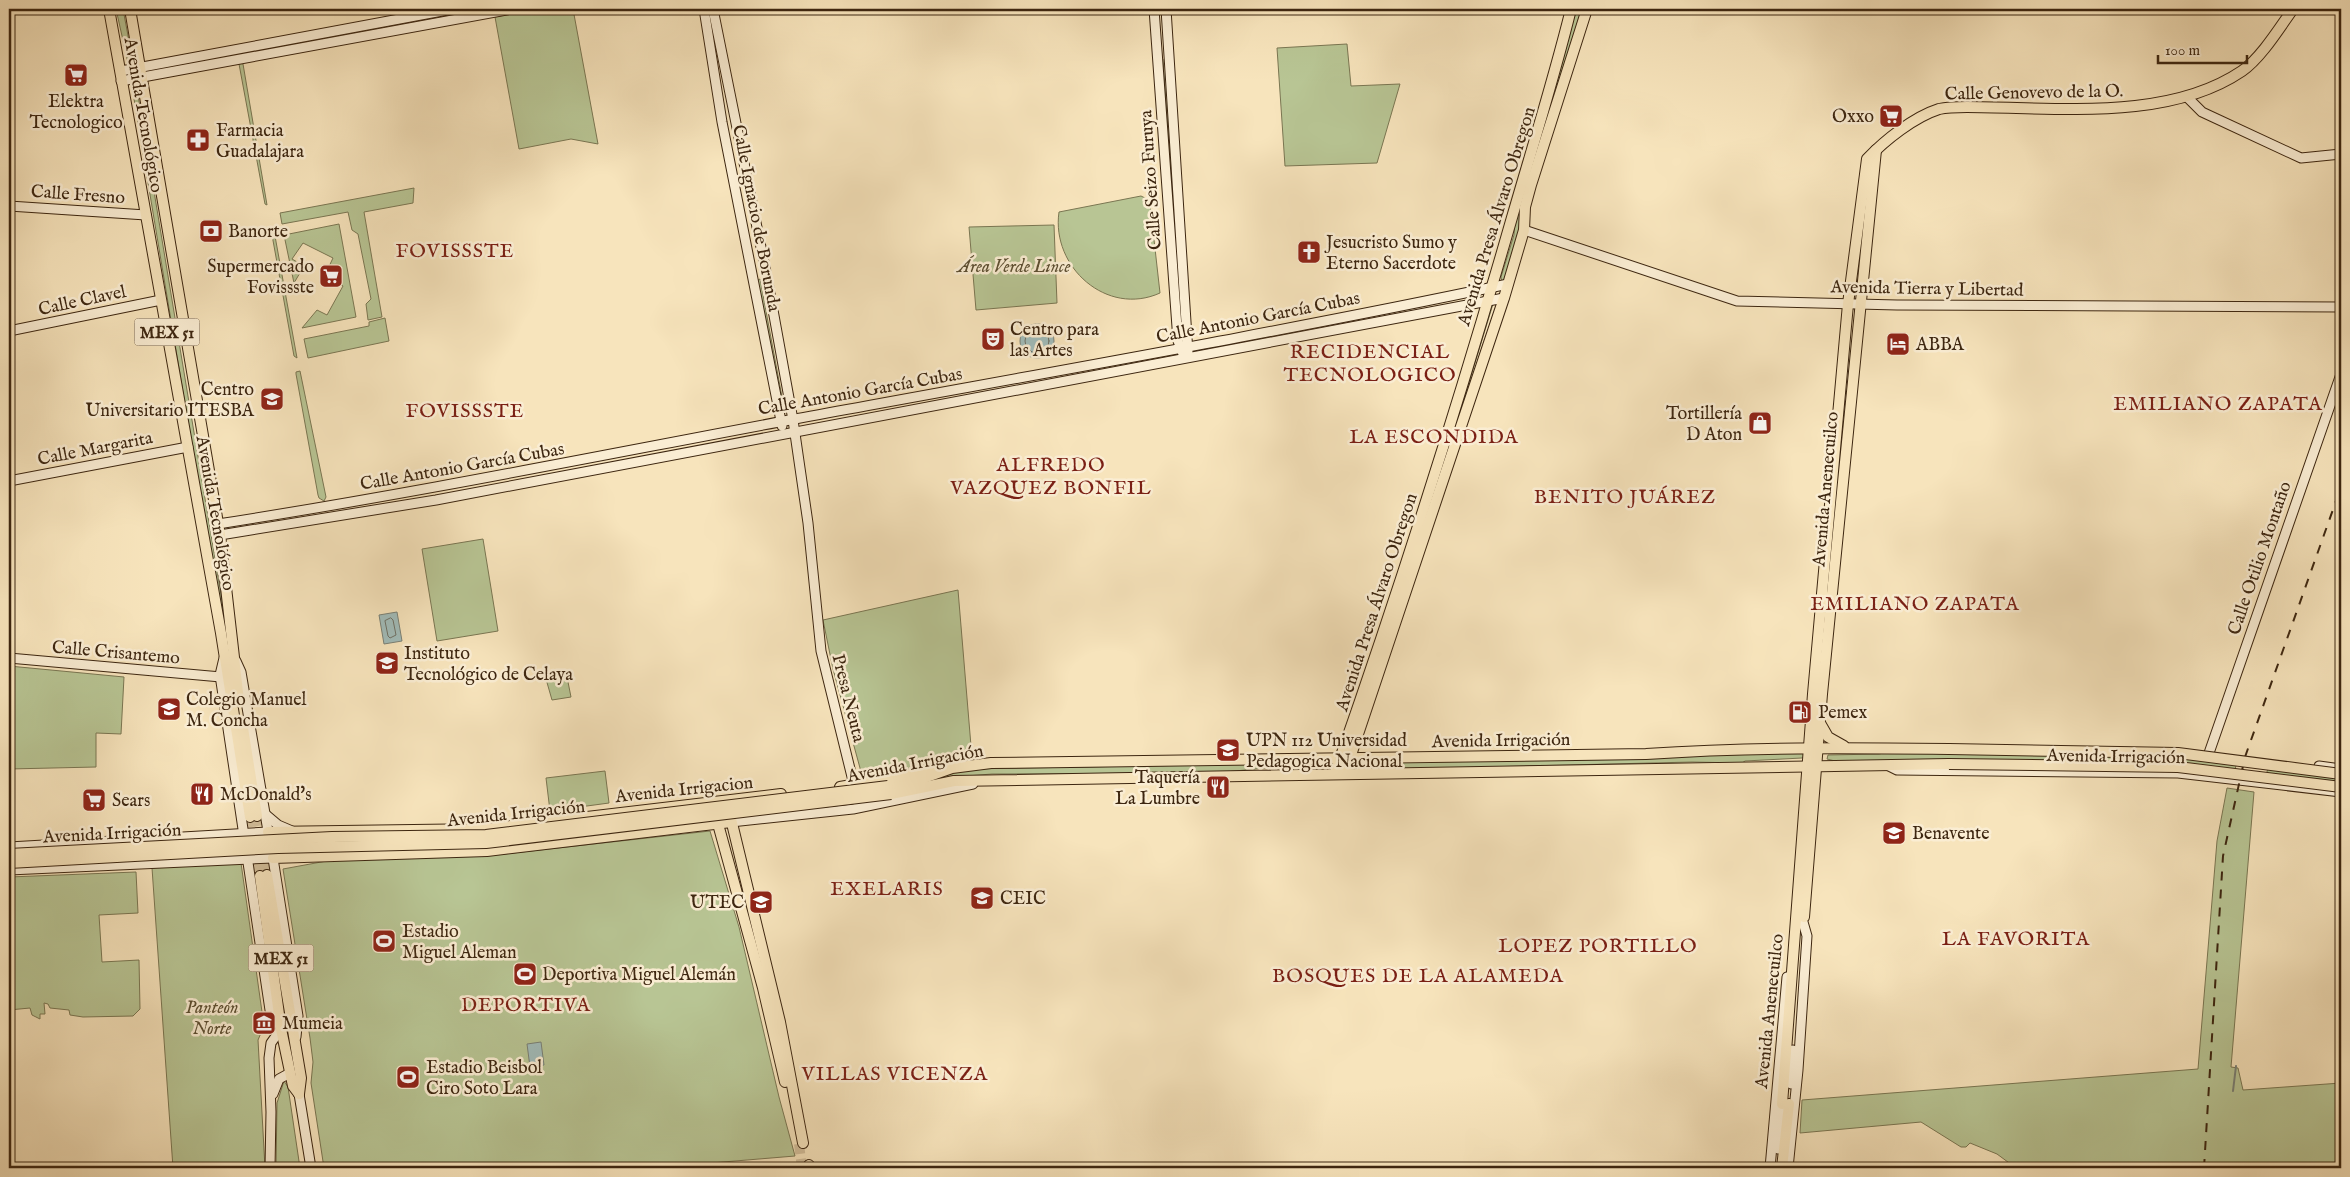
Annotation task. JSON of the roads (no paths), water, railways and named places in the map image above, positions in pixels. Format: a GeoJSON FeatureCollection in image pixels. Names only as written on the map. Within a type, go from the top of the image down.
{"type":"FeatureCollection","features":[{"type":"Feature","properties":{"kind":"main road","name":"Avenida Tecnológico"},"geometry":{"type":"LineString","coordinates":[[109,9],[257,816]]}},
{"type":"Feature","properties":{"kind":"main road","name":"Avenida Tecnológico"},"geometry":{"type":"LineString","coordinates":[[130,9],[220,535],[229,600],[228,655]]}},
{"type":"Feature","properties":{"kind":"main road","name":"Avenida Presa Álvaro Obregon"},"geometry":{"type":"LineString","coordinates":[[1345,758],[1429,495],[1488,301],[1552,83],[1571,9]]}},
{"type":"Feature","properties":{"kind":"main road","name":"Avenida Presa Álvaro Obregon"},"geometry":{"type":"LineString","coordinates":[[1345,758],[1356,741],[1504,298],[1524,230],[1525,207],[1531,185],[1587,9]]}},
{"type":"Feature","properties":{"kind":"main road","name":"Calle Genovevo de la O."},"geometry":{"type":"LineString","coordinates":[[1868,159],[1876,149],[1904,128],[1940,109],[1967,107],[2142,107],[2187,97],[2244,70],[2293,9]]}},
{"type":"Feature","properties":{"kind":"main road","name":"Avenida Anenecuilco"},"geometry":{"type":"LineString","coordinates":[[1815,724],[1876,149]]}},
{"type":"Feature","properties":{"kind":"main road","name":"Avenida Anenecuilco"},"geometry":{"type":"LineString","coordinates":[[1785,1104],[1848,304],[1868,159]]}},
{"type":"Feature","properties":{"kind":"main road"},"geometry":{"type":"LineString","coordinates":[[1789,748],[1803,739],[1815,724],[1828,737],[1848,748]]}},
{"type":"Feature","properties":{"kind":"main road"},"geometry":{"type":"LineString","coordinates":[[1356,741],[1371,758]]}},
{"type":"Feature","properties":{"kind":"main road","name":"Avenida Irrigación"},"geometry":{"type":"LineString","coordinates":[[9,854],[332,837],[486,835],[890,790],[952,768],[991,764],[1636,754],[1701,750],[1890,747],[2178,753],[2341,774]]}},
{"type":"Feature","properties":{"kind":"main road"},"geometry":{"type":"LineString","coordinates":[[1340,773],[1345,758]]}},
{"type":"Feature","properties":{"kind":"main road","name":"Avenida Irrigación"},"geometry":{"type":"LineString","coordinates":[[9,863],[287,848],[486,843],[954,781],[1788,765],[1889,766],[1898,763],[2178,768],[2341,787]]}},
{"type":"Feature","properties":{"kind":"main road"},"geometry":{"type":"LineString","coordinates":[[1788,765],[1799,771],[1811,785],[1826,772],[1839,766]]}},
{"type":"Feature","properties":{"kind":"main road","name":"Avenida Irrigacion"},"geometry":{"type":"LineString","coordinates":[[268,832],[376,829],[486,829],[854,785],[916,772],[952,768]]}},
{"type":"Feature","properties":{"kind":"main road"},"geometry":{"type":"LineString","coordinates":[[718,824],[763,988],[801,1144],[780,1022],[726,800]]}},
{"type":"Feature","properties":{"kind":"main road"},"geometry":{"type":"LineString","coordinates":[[638,810],[632,820],[634,828],[639,833]]}},
{"type":"Feature","properties":{"kind":"main road"},"geometry":{"type":"LineString","coordinates":[[273,858],[487,851],[731,822]]}},
{"type":"Feature","properties":{"kind":"main road","name":"MEX 51"},"geometry":{"type":"LineString","coordinates":[[264,875],[301,1078],[299,1094],[293,1086],[281,1029],[264,875]]}},
{"type":"Feature","properties":{"kind":"main road"},"geometry":{"type":"LineString","coordinates":[[1782,1168],[1785,1104]]}},
{"type":"Feature","properties":{"kind":"street"},"geometry":{"type":"LineString","coordinates":[[142,73],[453,9]]}},
{"type":"Feature","properties":{"kind":"street"},"geometry":{"type":"LineString","coordinates":[[121,76],[512,9]]}},
{"type":"Feature","properties":{"kind":"street","name":"Calle Ignacio de Borunda"},"geometry":{"type":"LineString","coordinates":[[704,9],[722,122],[783,433]]}},
{"type":"Feature","properties":{"kind":"street","name":"Calle Ignacio de Borunda"},"geometry":{"type":"LineString","coordinates":[[713,9],[767,276],[793,420],[808,531]]}},
{"type":"Feature","properties":{"kind":"street","name":"Calle Seizo Furuya"},"geometry":{"type":"LineString","coordinates":[[1154,9],[1178,341],[1185,352]]}},
{"type":"Feature","properties":{"kind":"street","name":"Calle Seizo Furuya"},"geometry":{"type":"LineString","coordinates":[[1166,9],[1185,352]]}},
{"type":"Feature","properties":{"kind":"street"},"geometry":{"type":"LineString","coordinates":[[2187,97],[2202,112],[2301,158],[2341,154]]}},
{"type":"Feature","properties":{"kind":"street","name":"Calle Fresno"},"geometry":{"type":"LineString","coordinates":[[9,206],[146,215]]}},
{"type":"Feature","properties":{"kind":"street","name":"Avenida Tierra y Libertad"},"geometry":{"type":"LineString","coordinates":[[1524,230],[1737,301],[1848,304],[2341,307]]}},
{"type":"Feature","properties":{"kind":"street","name":"Calle Antonio García Cubas"},"geometry":{"type":"LineString","coordinates":[[220,535],[436,500],[794,431],[1508,284]]}},
{"type":"Feature","properties":{"kind":"street","name":"Calle Antonio García Cubas"},"geometry":{"type":"LineString","coordinates":[[218,524],[434,488],[781,422],[1504,298]]}},
{"type":"Feature","properties":{"kind":"street","name":"Calle Clavel"},"geometry":{"type":"LineString","coordinates":[[9,331],[161,300]]}},
{"type":"Feature","properties":{"kind":"street","name":"Calle Otilio Montaño"},"geometry":{"type":"LineString","coordinates":[[2209,753],[2341,374]]}},
{"type":"Feature","properties":{"kind":"street","name":"Calle Margarita"},"geometry":{"type":"LineString","coordinates":[[9,482],[188,447]]}},
{"type":"Feature","properties":{"kind":"street"},"geometry":{"type":"LineString","coordinates":[[434,488],[436,500]]}},
{"type":"Feature","properties":{"kind":"street"},"geometry":{"type":"LineString","coordinates":[[284,514],[285,524]]}},
{"type":"Feature","properties":{"kind":"street","name":"Presa Neuta"},"geometry":{"type":"LineString","coordinates":[[808,531],[821,651],[854,785]]}},
{"type":"Feature","properties":{"kind":"street"},"geometry":{"type":"LineString","coordinates":[[228,655],[221,677],[270,1010],[281,1029],[271,1043],[270,1050],[270,1168]]}},
{"type":"Feature","properties":{"kind":"street","name":"Calle Crisantemo"},"geometry":{"type":"LineString","coordinates":[[9,658],[221,677]]}},
{"type":"Feature","properties":{"kind":"street","name":"Avenida Irrigación"},"geometry":{"type":"LineString","coordinates":[[1890,747],[1898,744],[2149,748],[2228,755],[2341,769]]}},
{"type":"Feature","properties":{"kind":"street"},"geometry":{"type":"LineString","coordinates":[[2146,772],[2141,760],[2144,751],[2149,748]]}},
{"type":"Feature","properties":{"kind":"street"},"geometry":{"type":"LineString","coordinates":[[2222,778],[2232,769],[2233,763],[2228,755]]}},
{"type":"Feature","properties":{"kind":"street","name":"Avenida Irrigación"},"geometry":{"type":"LineString","coordinates":[[1889,766],[1897,770],[2178,773],[2341,792]]}},
{"type":"Feature","properties":{"kind":"street"},"geometry":{"type":"LineString","coordinates":[[731,822],[853,809],[997,780]]}},
{"type":"Feature","properties":{"kind":"street"},"geometry":{"type":"LineString","coordinates":[[755,819],[750,807],[760,796]]}},
{"type":"Feature","properties":{"kind":"street"},"geometry":{"type":"LineString","coordinates":[[598,815],[607,822],[606,832],[602,837]]}},
{"type":"Feature","properties":{"kind":"street"},"geometry":{"type":"LineString","coordinates":[[257,816],[292,831]]}},
{"type":"Feature","properties":{"kind":"street"},"geometry":{"type":"LineString","coordinates":[[257,816],[268,832],[273,858],[298,1016],[295,1042]]}},
{"type":"Feature","properties":{"kind":"street"},"geometry":{"type":"LineString","coordinates":[[371,854],[379,842],[376,829]]}},
{"type":"Feature","properties":{"kind":"street"},"geometry":{"type":"LineString","coordinates":[[333,830],[327,836],[325,843],[327,849],[334,855]]}},
{"type":"Feature","properties":{"kind":"street"},"geometry":{"type":"LineString","coordinates":[[9,847],[268,832]]}},
{"type":"Feature","properties":{"kind":"street"},"geometry":{"type":"LineString","coordinates":[[9,870],[273,858]]}},
{"type":"Feature","properties":{"kind":"street","name":"Avenida Anenecuilco"},"geometry":{"type":"LineString","coordinates":[[1800,922],[1807,936],[1785,1104],[1790,934],[1800,922]]}},
{"type":"Feature","properties":{"kind":"street"},"geometry":{"type":"LineString","coordinates":[[271,1101],[279,1078],[290,1073]]}},
{"type":"Feature","properties":{"kind":"street","name":"MEX 51"},"geometry":{"type":"LineString","coordinates":[[299,1094],[311,1168]]}},
{"type":"Feature","properties":{"kind":"street"},"geometry":{"type":"LineString","coordinates":[[1770,1168],[1785,1104]]}},
{"type":"Feature","properties":{"kind":"street"},"geometry":{"type":"LineString","coordinates":[[1776,1168],[1785,1104]]}},
{"type":"Feature","properties":{"kind":"street"},"geometry":{"type":"LineString","coordinates":[[1785,1104],[1788,1168]]}},
{"type":"Feature","properties":{"kind":"water"},"geometry":{"type":"Polygon","coordinates":[[[1037,324],[1049,329],[1054,341],[1049,353],[1037,358],[1025,353],[1020,341],[1025,329],[1037,324]]]}},
{"type":"Feature","properties":{"kind":"water"},"geometry":{"type":"Polygon","coordinates":[[[397,612],[402,641],[384,644],[379,615],[397,612]]]}},
{"type":"Feature","properties":{"kind":"water"},"geometry":{"type":"Polygon","coordinates":[[[541,1042],[544,1065],[530,1067],[527,1044],[541,1042]]]}},
{"type":"Feature","properties":{"kind":"waterway"},"geometry":{"type":"LineString","coordinates":[[2233,1091],[2236,1066]]}},
{"type":"Feature","properties":{"kind":"tunnel"},"geometry":{"type":"LineString","coordinates":[[257,816],[267,875]]}},
{"type":"Feature","properties":{"kind":"tunnel"},"geometry":{"type":"LineString","coordinates":[[250,817],[260,876]]}},
{"type":"Feature","properties":{"kind":"tunnel"},"geometry":{"type":"LineString","coordinates":[[799,1144],[802,1168]]}},
{"type":"Feature","properties":{"kind":"railway"},"geometry":{"type":"LineString","coordinates":[[2204,1168],[2223,856],[2245,757],[2341,487]]}},
{"type":"Feature","properties":{"kind":"place","name":"Elektra Tecnologico"},"geometry":{"type":"Point","coordinates":[76,75]}},
{"type":"Feature","properties":{"kind":"place","name":"Oxxo"},"geometry":{"type":"Point","coordinates":[1891,116]}},
{"type":"Feature","properties":{"kind":"place","name":"Farmacia Guadalajara"},"geometry":{"type":"Point","coordinates":[198,140]}},
{"type":"Feature","properties":{"kind":"place","name":"Banorte"},"geometry":{"type":"Point","coordinates":[211,231]}},
{"type":"Feature","properties":{"kind":"place","name":"Jesucristo Sumo y Eterno Sacerdote"},"geometry":{"type":"Point","coordinates":[1309,252]}},
{"type":"Feature","properties":{"kind":"place","name":"Supermercado Fovissste"},"geometry":{"type":"Point","coordinates":[331,276]}},
{"type":"Feature","properties":{"kind":"place","name":"Centro para las Artes"},"geometry":{"type":"Point","coordinates":[993,339]}},
{"type":"Feature","properties":{"kind":"place","name":"ABBA"},"geometry":{"type":"Point","coordinates":[1898,344]}},
{"type":"Feature","properties":{"kind":"place","name":"Centro Universitario ITESBA"},"geometry":{"type":"Point","coordinates":[272,399]}},
{"type":"Feature","properties":{"kind":"place","name":"Tortillería D Aton"},"geometry":{"type":"Point","coordinates":[1760,423]}},
{"type":"Feature","properties":{"kind":"place","name":"Instituto Tecnológico de Celaya"},"geometry":{"type":"Point","coordinates":[387,663]}},
{"type":"Feature","properties":{"kind":"place","name":"Colegio Manuel M. Concha"},"geometry":{"type":"Point","coordinates":[169,709]}},
{"type":"Feature","properties":{"kind":"place","name":"Pemex"},"geometry":{"type":"Point","coordinates":[1800,712]}},
{"type":"Feature","properties":{"kind":"place","name":"UPN 112 Universidad Pedagogica Nacional"},"geometry":{"type":"Point","coordinates":[1228,750]}},
{"type":"Feature","properties":{"kind":"place","name":"Taquería La Lumbre"},"geometry":{"type":"Point","coordinates":[1218,787]}},
{"type":"Feature","properties":{"kind":"place","name":"McDonald's"},"geometry":{"type":"Point","coordinates":[202,794]}},
{"type":"Feature","properties":{"kind":"place","name":"Sears"},"geometry":{"type":"Point","coordinates":[94,800]}},
{"type":"Feature","properties":{"kind":"place","name":"Benavente"},"geometry":{"type":"Point","coordinates":[1894,833]}},
{"type":"Feature","properties":{"kind":"place","name":"CEIC"},"geometry":{"type":"Point","coordinates":[982,898]}},
{"type":"Feature","properties":{"kind":"place","name":"UTEC"},"geometry":{"type":"Point","coordinates":[761,902]}},
{"type":"Feature","properties":{"kind":"place","name":"Estadio Miguel Aleman"},"geometry":{"type":"Point","coordinates":[384,941]}},
{"type":"Feature","properties":{"kind":"place","name":"Deportiva Miguel Alemán"},"geometry":{"type":"Point","coordinates":[525,974]}},
{"type":"Feature","properties":{"kind":"place","name":"Mumeia"},"geometry":{"type":"Point","coordinates":[264,1023]}},
{"type":"Feature","properties":{"kind":"place","name":"Estadio Beisbol Ciro Soto Lara"},"geometry":{"type":"Point","coordinates":[408,1077]}},
{"type":"Feature","properties":{"kind":"district","name":"FOVISSSTE"},"geometry":{"type":"Point","coordinates":[455,250]}},
{"type":"Feature","properties":{"kind":"district","name":"RECIDENCIAL TECNOLOGICO"},"geometry":{"type":"Point","coordinates":[1370,362]}},
{"type":"Feature","properties":{"kind":"district","name":"EMILIANO ZAPATA"},"geometry":{"type":"Point","coordinates":[2218,403]}},
{"type":"Feature","properties":{"kind":"district","name":"FOVISSSTE"},"geometry":{"type":"Point","coordinates":[465,410]}},
{"type":"Feature","properties":{"kind":"district","name":"LA ESCONDIDA"},"geometry":{"type":"Point","coordinates":[1434,436]}},
{"type":"Feature","properties":{"kind":"district","name":"ALFREDO VAZQUEZ BONFIL"},"geometry":{"type":"Point","coordinates":[1051,476]}},
{"type":"Feature","properties":{"kind":"district","name":"BENITO JUÁREZ"},"geometry":{"type":"Point","coordinates":[1625,496]}},
{"type":"Feature","properties":{"kind":"district","name":"EMILIANO ZAPATA"},"geometry":{"type":"Point","coordinates":[1915,603]}},
{"type":"Feature","properties":{"kind":"district","name":"EXELARIS"},"geometry":{"type":"Point","coordinates":[887,888]}},
{"type":"Feature","properties":{"kind":"district","name":"LA FAVORITA"},"geometry":{"type":"Point","coordinates":[2016,938]}},
{"type":"Feature","properties":{"kind":"district","name":"LOPEZ PORTILLO"},"geometry":{"type":"Point","coordinates":[1598,945]}},
{"type":"Feature","properties":{"kind":"district","name":"BOSQUES DE LA ALAMEDA"},"geometry":{"type":"Point","coordinates":[1418,975]}},
{"type":"Feature","properties":{"kind":"district","name":"DEPORTIVA"},"geometry":{"type":"Point","coordinates":[526,1004]}},
{"type":"Feature","properties":{"kind":"district","name":"VILLAS VICENZA"},"geometry":{"type":"Point","coordinates":[895,1073]}},
{"type":"Feature","properties":{"kind":"park label","name":"Área Verde Lince"},"geometry":{"type":"Point","coordinates":[1014,266]}},
{"type":"Feature","properties":{"kind":"park label","name":"Panteón Norte"},"geometry":{"type":"Point","coordinates":[212,1017]}}]}
